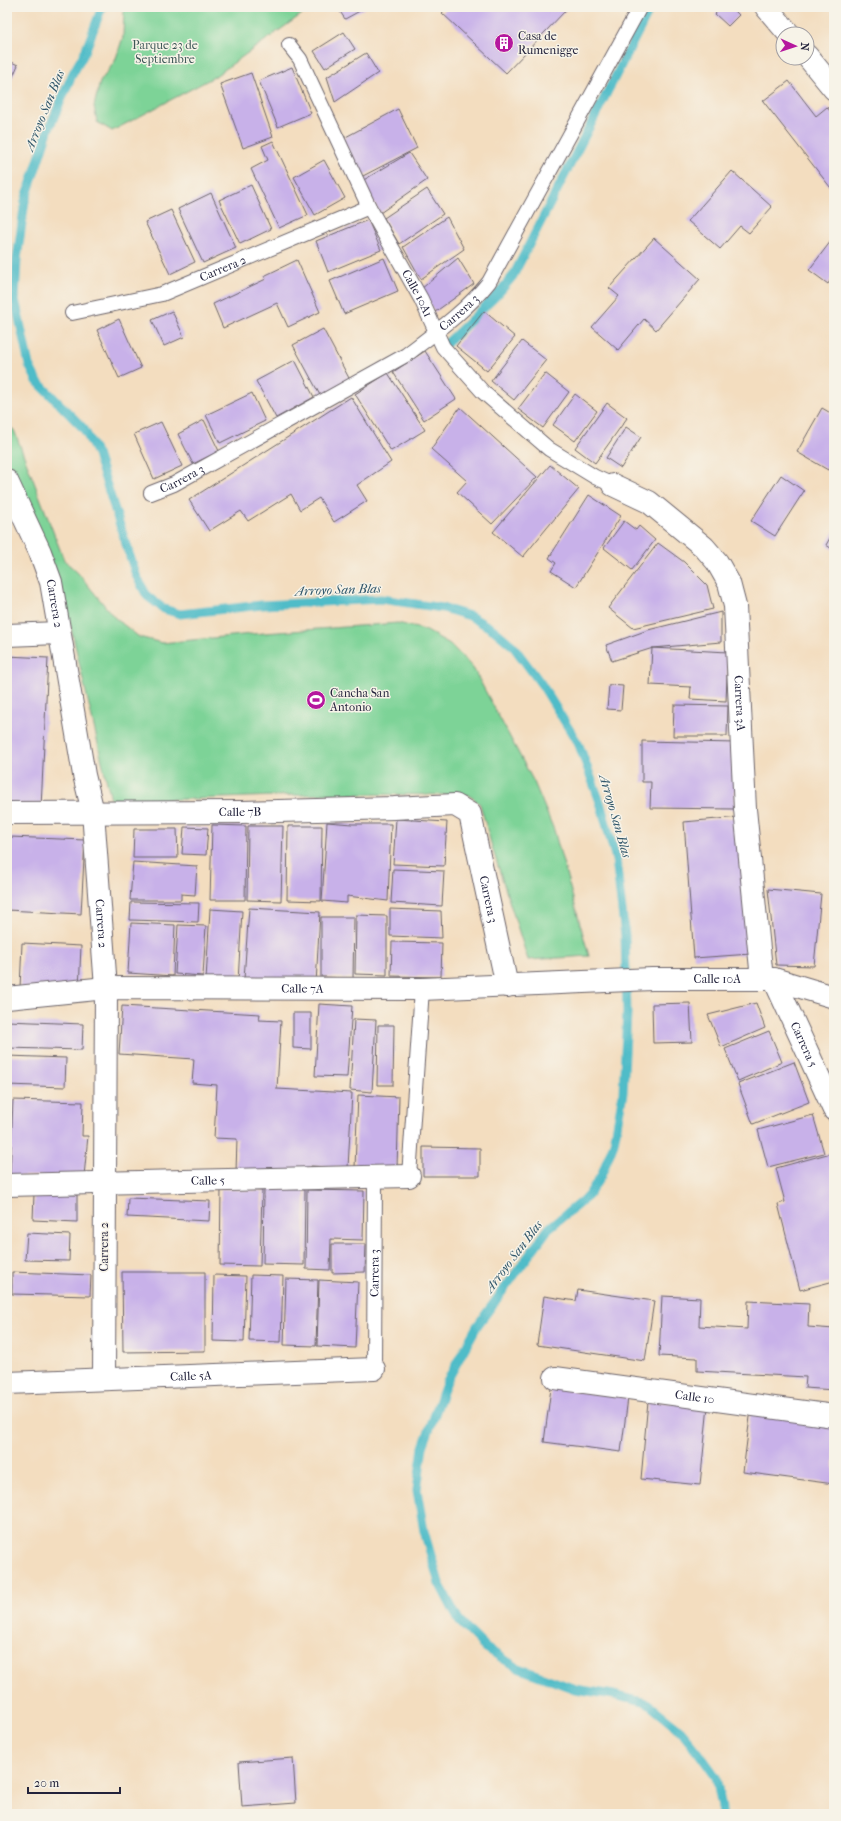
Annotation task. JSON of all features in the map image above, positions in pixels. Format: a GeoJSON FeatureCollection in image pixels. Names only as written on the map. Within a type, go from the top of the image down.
{"type":"FeatureCollection","features":[{"type":"Feature","properties":{"kind":"street"},"geometry":{"type":"LineString","coordinates":[[766,7],[782,26]]}},
{"type":"Feature","properties":{"kind":"street"},"geometry":{"type":"LineString","coordinates":[[815,66],[834,89]]}},
{"type":"Feature","properties":{"kind":"street","name":"Carrera 2"},"geometry":{"type":"LineString","coordinates":[[7,481],[43,559],[50,582],[84,774],[93,812],[106,988],[104,1379]]}},
{"type":"Feature","properties":{"kind":"street","name":"Carrera 3A"},"geometry":{"type":"LineString","coordinates":[[613,485],[649,502],[704,547],[717,562],[729,583],[735,606],[745,809],[768,979]]}},
{"type":"Feature","properties":{"kind":"street"},"geometry":{"type":"LineString","coordinates":[[7,635],[59,633]]}},
{"type":"Feature","properties":{"kind":"street","name":"Calle 7B"},"geometry":{"type":"LineString","coordinates":[[7,813],[242,812],[455,805],[470,814]]}},
{"type":"Feature","properties":{"kind":"street","name":"Carrera 3"},"geometry":{"type":"LineString","coordinates":[[470,814],[507,986]]}},
{"type":"Feature","properties":{"kind":"street","name":"Calle 10A"},"geometry":{"type":"LineString","coordinates":[[598,982],[652,979],[768,979],[834,997]]}},
{"type":"Feature","properties":{"kind":"street","name":"Carrera 5"},"geometry":{"type":"LineString","coordinates":[[768,979],[834,1110]]}},
{"type":"Feature","properties":{"kind":"street","name":"Calle 7A"},"geometry":{"type":"LineString","coordinates":[[7,998],[106,988],[422,989],[598,982]]}},
{"type":"Feature","properties":{"kind":"street","name":"Calle 5"},"geometry":{"type":"LineString","coordinates":[[7,1185],[375,1178],[409,1176]]}},
{"type":"Feature","properties":{"kind":"street","name":"Calle 5A"},"geometry":{"type":"LineString","coordinates":[[7,1383],[374,1369]]}},
{"type":"Feature","properties":{"kind":"street","name":"Calle 10"},"geometry":{"type":"LineString","coordinates":[[556,1378],[834,1416]]}},
{"type":"Feature","properties":{"kind":"lane","name":"Carrera 3"},"geometry":{"type":"LineString","coordinates":[[151,493],[174,484],[394,361],[436,332],[474,300],[489,282],[640,7]]}},
{"type":"Feature","properties":{"kind":"lane","name":"Calle 10A1"},"geometry":{"type":"LineString","coordinates":[[289,45],[300,59],[369,207],[421,299],[443,347],[482,392],[549,449],[594,477],[613,485]]}},
{"type":"Feature","properties":{"kind":"lane","name":"Carrera 2"},"geometry":{"type":"LineString","coordinates":[[72,314],[162,294],[369,207]]}},
{"type":"Feature","properties":{"kind":"lane"},"geometry":{"type":"LineString","coordinates":[[409,1176],[422,989]]}},
{"type":"Feature","properties":{"kind":"lane","name":"Carrera 3"},"geometry":{"type":"LineString","coordinates":[[374,1369],[375,1178]]}},
{"type":"Feature","properties":{"kind":"green space","name":"Parque 23 de Septiembre"},"geometry":{"type":"Polygon","coordinates":[[[124,7],[312,7],[214,77],[112,131],[97,122],[94,106],[100,82],[115,61],[123,37],[124,7]]]}},
{"type":"Feature","properties":{"kind":"green space"},"geometry":{"type":"Polygon","coordinates":[[[7,425],[14,430],[64,560],[78,573],[114,617],[139,637],[162,643],[252,634],[398,623],[425,630],[450,644],[473,668],[534,782],[554,830],[589,956],[528,960],[480,804],[469,795],[328,794],[195,799],[111,800],[62,589],[7,472],[7,425]]]}},
{"type":"Feature","properties":{"kind":"building"},"geometry":{"type":"Polygon","coordinates":[[[337,7],[367,7],[345,19],[337,7]]]}},
{"type":"Feature","properties":{"kind":"building","name":"Casa de Rumenigge"},"geometry":{"type":"Polygon","coordinates":[[[448,7],[563,7],[566,10],[506,73],[442,13],[448,7]]]}},
{"type":"Feature","properties":{"kind":"building"},"geometry":{"type":"Polygon","coordinates":[[[722,7],[731,7],[739,15],[728,26],[715,14],[722,7]]]}},
{"type":"Feature","properties":{"kind":"building"},"geometry":{"type":"Polygon","coordinates":[[[344,32],[355,49],[325,68],[314,51],[344,32]]]}},
{"type":"Feature","properties":{"kind":"building"},"geometry":{"type":"Polygon","coordinates":[[[366,53],[378,73],[335,102],[327,77],[366,53]]]}},
{"type":"Feature","properties":{"kind":"building"},"geometry":{"type":"Polygon","coordinates":[[[7,60],[18,65],[7,90],[7,60]]]}},
{"type":"Feature","properties":{"kind":"building"},"geometry":{"type":"Polygon","coordinates":[[[292,67],[311,113],[278,127],[259,81],[292,67]]]}},
{"type":"Feature","properties":{"kind":"building"},"geometry":{"type":"Polygon","coordinates":[[[251,73],[273,137],[243,148],[220,84],[251,73]]]}},
{"type":"Feature","properties":{"kind":"building"},"geometry":{"type":"Polygon","coordinates":[[[789,81],[816,116],[827,107],[834,116],[834,192],[763,101],[789,81]]]}},
{"type":"Feature","properties":{"kind":"building"},"geometry":{"type":"Polygon","coordinates":[[[398,109],[417,148],[361,177],[342,139],[398,109]]]}},
{"type":"Feature","properties":{"kind":"building"},"geometry":{"type":"Polygon","coordinates":[[[273,141],[308,215],[279,228],[251,169],[268,160],[262,146],[273,141]]]}},
{"type":"Feature","properties":{"kind":"building"},"geometry":{"type":"Polygon","coordinates":[[[409,153],[427,180],[380,213],[362,181],[409,153]]]}},
{"type":"Feature","properties":{"kind":"building"},"geometry":{"type":"Polygon","coordinates":[[[324,160],[345,198],[315,215],[294,177],[324,160]]]}},
{"type":"Feature","properties":{"kind":"building"},"geometry":{"type":"Polygon","coordinates":[[[732,171],[772,207],[749,233],[740,226],[720,249],[688,221],[732,171]]]}},
{"type":"Feature","properties":{"kind":"building"},"geometry":{"type":"Polygon","coordinates":[[[251,185],[271,229],[240,244],[219,200],[251,185]]]}},
{"type":"Feature","properties":{"kind":"building"},"geometry":{"type":"Polygon","coordinates":[[[427,189],[443,214],[399,244],[384,218],[427,189]]]}},
{"type":"Feature","properties":{"kind":"building"},"geometry":{"type":"Polygon","coordinates":[[[211,193],[236,248],[203,263],[178,209],[211,193]]]}},
{"type":"Feature","properties":{"kind":"building"},"geometry":{"type":"Polygon","coordinates":[[[171,210],[195,262],[170,274],[145,222],[171,210]]]}},
{"type":"Feature","properties":{"kind":"building"},"geometry":{"type":"Polygon","coordinates":[[[447,217],[464,249],[421,279],[403,247],[447,217]]]}},
{"type":"Feature","properties":{"kind":"building"},"geometry":{"type":"Polygon","coordinates":[[[368,220],[381,250],[328,272],[316,241],[368,220]]]}},
{"type":"Feature","properties":{"kind":"building"},"geometry":{"type":"Polygon","coordinates":[[[834,237],[834,275],[828,284],[809,270],[834,237]]]}},
{"type":"Feature","properties":{"kind":"building"},"geometry":{"type":"Polygon","coordinates":[[[654,238],[700,279],[656,330],[644,319],[618,350],[592,327],[619,296],[609,288],[654,238]]]}},
{"type":"Feature","properties":{"kind":"building"},"geometry":{"type":"Polygon","coordinates":[[[384,258],[398,291],[344,314],[330,281],[384,258]]]}},
{"type":"Feature","properties":{"kind":"building"},"geometry":{"type":"Polygon","coordinates":[[[458,258],[474,284],[435,312],[421,289],[458,258]]]}},
{"type":"Feature","properties":{"kind":"building"},"geometry":{"type":"Polygon","coordinates":[[[297,260],[320,312],[288,327],[277,303],[223,328],[213,304],[266,279],[264,276],[297,260]]]}},
{"type":"Feature","properties":{"kind":"building"},"geometry":{"type":"Polygon","coordinates":[[[172,311],[184,337],[164,346],[152,320],[172,311]]]}},
{"type":"Feature","properties":{"kind":"building"},"geometry":{"type":"Polygon","coordinates":[[[484,311],[515,337],[487,371],[456,346],[484,311]]]}},
{"type":"Feature","properties":{"kind":"building"},"geometry":{"type":"Polygon","coordinates":[[[119,319],[141,368],[119,378],[97,330],[119,319]]]}},
{"type":"Feature","properties":{"kind":"building"},"geometry":{"type":"Polygon","coordinates":[[[323,329],[350,380],[321,397],[293,345],[323,329]]]}},
{"type":"Feature","properties":{"kind":"building"},"geometry":{"type":"Polygon","coordinates":[[[522,341],[546,360],[514,400],[491,381],[522,341]]]}},
{"type":"Feature","properties":{"kind":"building"},"geometry":{"type":"Polygon","coordinates":[[[425,351],[456,399],[424,420],[393,372],[425,351]]]}},
{"type":"Feature","properties":{"kind":"building"},"geometry":{"type":"Polygon","coordinates":[[[295,360],[314,397],[276,418],[256,381],[295,360]]]}},
{"type":"Feature","properties":{"kind":"building"},"geometry":{"type":"Polygon","coordinates":[[[388,373],[425,430],[391,451],[355,394],[388,373]]]}},
{"type":"Feature","properties":{"kind":"building"},"geometry":{"type":"Polygon","coordinates":[[[545,373],[569,392],[543,428],[518,409],[545,373]]]}},
{"type":"Feature","properties":{"kind":"building"},"geometry":{"type":"Polygon","coordinates":[[[252,393],[265,421],[220,443],[206,415],[252,393]]]}},
{"type":"Feature","properties":{"kind":"building"},"geometry":{"type":"Polygon","coordinates":[[[575,394],[597,411],[575,441],[553,425],[575,394]]]}},
{"type":"Feature","properties":{"kind":"building"},"geometry":{"type":"Polygon","coordinates":[[[351,397],[391,462],[357,485],[367,501],[334,522],[319,498],[300,510],[291,494],[248,521],[241,511],[209,531],[189,500],[351,397]]]}},
{"type":"Feature","properties":{"kind":"building"},"geometry":{"type":"Polygon","coordinates":[[[607,403],[627,418],[595,463],[575,448],[607,403]]]}},
{"type":"Feature","properties":{"kind":"building"},"geometry":{"type":"Polygon","coordinates":[[[460,407],[537,477],[492,524],[457,492],[467,481],[431,449],[460,407]]]}},
{"type":"Feature","properties":{"kind":"building"},"geometry":{"type":"Polygon","coordinates":[[[822,408],[834,415],[834,461],[828,470],[797,452],[822,408]]]}},
{"type":"Feature","properties":{"kind":"building"},"geometry":{"type":"Polygon","coordinates":[[[204,420],[219,451],[193,464],[178,434],[204,420]]]}},
{"type":"Feature","properties":{"kind":"building"},"geometry":{"type":"Polygon","coordinates":[[[161,422],[182,466],[154,479],[134,434],[161,422]]]}},
{"type":"Feature","properties":{"kind":"building"},"geometry":{"type":"Polygon","coordinates":[[[626,427],[641,437],[621,468],[606,458],[626,427]]]}},
{"type":"Feature","properties":{"kind":"building"},"geometry":{"type":"Polygon","coordinates":[[[550,465],[579,489],[523,557],[493,532],[550,465]]]}},
{"type":"Feature","properties":{"kind":"building"},"geometry":{"type":"Polygon","coordinates":[[[781,475],[804,491],[775,536],[751,521],[781,475]]]}},
{"type":"Feature","properties":{"kind":"building"},"geometry":{"type":"Polygon","coordinates":[[[589,495],[621,516],[576,587],[551,571],[556,563],[549,558],[589,495]]]}},
{"type":"Feature","properties":{"kind":"building"},"geometry":{"type":"Polygon","coordinates":[[[624,521],[636,530],[639,526],[655,540],[632,570],[604,548],[624,521]]]}},
{"type":"Feature","properties":{"kind":"building"},"geometry":{"type":"Polygon","coordinates":[[[834,531],[834,550],[826,545],[834,531]]]}},
{"type":"Feature","properties":{"kind":"building"},"geometry":{"type":"Polygon","coordinates":[[[658,543],[684,562],[707,585],[713,609],[633,628],[608,608],[658,543]]]}},
{"type":"Feature","properties":{"kind":"building"},"geometry":{"type":"Polygon","coordinates":[[[721,612],[721,642],[653,648],[612,661],[606,645],[648,630],[721,612]]]}},
{"type":"Feature","properties":{"kind":"building"},"geometry":{"type":"Polygon","coordinates":[[[652,648],[728,652],[726,701],[690,699],[691,687],[650,685],[652,648]]]}},
{"type":"Feature","properties":{"kind":"building"},"geometry":{"type":"Polygon","coordinates":[[[7,656],[48,658],[41,808],[7,807],[7,656]]]}},
{"type":"Feature","properties":{"kind":"building"},"geometry":{"type":"Polygon","coordinates":[[[609,685],[623,686],[621,710],[607,709],[609,685]]]}},
{"type":"Feature","properties":{"kind":"building"},"geometry":{"type":"Polygon","coordinates":[[[674,705],[728,706],[727,736],[673,736],[674,705]]]}},
{"type":"Feature","properties":{"kind":"building"},"geometry":{"type":"Polygon","coordinates":[[[642,741],[736,743],[735,809],[650,808],[651,782],[642,782],[642,741]]]}},
{"type":"Feature","properties":{"kind":"building"},"geometry":{"type":"Polygon","coordinates":[[[740,817],[751,954],[694,958],[684,822],[740,817]]]}},
{"type":"Feature","properties":{"kind":"building"},"geometry":{"type":"Polygon","coordinates":[[[396,819],[447,822],[444,866],[393,864],[396,819]]]}},
{"type":"Feature","properties":{"kind":"building"},"geometry":{"type":"Polygon","coordinates":[[[327,822],[352,824],[391,824],[388,901],[347,896],[347,903],[322,901],[327,822]]]}},
{"type":"Feature","properties":{"kind":"building"},"geometry":{"type":"Polygon","coordinates":[[[212,825],[246,826],[245,900],[210,900],[212,825]]]}},
{"type":"Feature","properties":{"kind":"building"},"geometry":{"type":"Polygon","coordinates":[[[248,826],[283,826],[281,901],[247,900],[248,826]]]}},
{"type":"Feature","properties":{"kind":"building"},"geometry":{"type":"Polygon","coordinates":[[[288,826],[322,826],[321,901],[287,900],[288,826]]]}},
{"type":"Feature","properties":{"kind":"building"},"geometry":{"type":"Polygon","coordinates":[[[184,827],[208,828],[206,855],[182,854],[184,827]]]}},
{"type":"Feature","properties":{"kind":"building"},"geometry":{"type":"Polygon","coordinates":[[[134,829],[177,829],[178,858],[133,858],[134,829]]]}},
{"type":"Feature","properties":{"kind":"building"},"geometry":{"type":"Polygon","coordinates":[[[10,837],[85,840],[81,914],[7,910],[10,837]]]}},
{"type":"Feature","properties":{"kind":"building"},"geometry":{"type":"Polygon","coordinates":[[[133,862],[197,866],[195,895],[181,894],[181,900],[130,900],[133,862]]]}},
{"type":"Feature","properties":{"kind":"building"},"geometry":{"type":"Polygon","coordinates":[[[393,869],[444,871],[442,906],[391,903],[393,869]]]}},
{"type":"Feature","properties":{"kind":"building"},"geometry":{"type":"Polygon","coordinates":[[[768,889],[821,894],[814,966],[776,965],[768,889]]]}},
{"type":"Feature","properties":{"kind":"building"},"geometry":{"type":"Polygon","coordinates":[[[131,902],[199,903],[198,922],[130,920],[131,902]]]}},
{"type":"Feature","properties":{"kind":"building"},"geometry":{"type":"Polygon","coordinates":[[[249,908],[320,912],[316,984],[244,979],[249,908]]]}},
{"type":"Feature","properties":{"kind":"building"},"geometry":{"type":"Polygon","coordinates":[[[210,909],[242,911],[238,982],[206,980],[210,909]]]}},
{"type":"Feature","properties":{"kind":"building"},"geometry":{"type":"Polygon","coordinates":[[[390,909],[441,911],[442,938],[390,936],[390,909]]]}},
{"type":"Feature","properties":{"kind":"building"},"geometry":{"type":"Polygon","coordinates":[[[356,915],[387,916],[387,975],[355,974],[356,915]]]}},
{"type":"Feature","properties":{"kind":"building"},"geometry":{"type":"Polygon","coordinates":[[[321,917],[354,917],[353,978],[321,977],[321,917]]]}},
{"type":"Feature","properties":{"kind":"building"},"geometry":{"type":"Polygon","coordinates":[[[131,923],[175,925],[173,976],[128,973],[131,923]]]}},
{"type":"Feature","properties":{"kind":"building"},"geometry":{"type":"Polygon","coordinates":[[[178,925],[206,926],[203,976],[175,974],[178,925]]]}},
{"type":"Feature","properties":{"kind":"building"},"geometry":{"type":"Polygon","coordinates":[[[392,942],[442,943],[441,977],[391,976],[392,942]]]}},
{"type":"Feature","properties":{"kind":"building"},"geometry":{"type":"Polygon","coordinates":[[[22,943],[81,946],[79,990],[20,988],[22,943]]]}},
{"type":"Feature","properties":{"kind":"building"},"geometry":{"type":"Polygon","coordinates":[[[690,1003],[692,1042],[653,1043],[652,1004],[690,1003]]]}},
{"type":"Feature","properties":{"kind":"building"},"geometry":{"type":"Polygon","coordinates":[[[756,1003],[765,1028],[721,1047],[708,1015],[756,1003]]]}},
{"type":"Feature","properties":{"kind":"building"},"geometry":{"type":"Polygon","coordinates":[[[319,1004],[352,1006],[347,1077],[315,1076],[319,1004]]]}},
{"type":"Feature","properties":{"kind":"building"},"geometry":{"type":"Polygon","coordinates":[[[122,1006],[260,1014],[259,1020],[281,1021],[277,1089],[352,1093],[348,1168],[311,1166],[311,1176],[236,1172],[237,1139],[214,1138],[217,1085],[192,1083],[194,1059],[119,1054],[122,1006]]]}},
{"type":"Feature","properties":{"kind":"building"},"geometry":{"type":"Polygon","coordinates":[[[293,1013],[311,1013],[311,1049],[293,1048],[293,1013]]]}},
{"type":"Feature","properties":{"kind":"building"},"geometry":{"type":"Polygon","coordinates":[[[354,1019],[376,1020],[372,1092],[350,1090],[354,1019]]]}},
{"type":"Feature","properties":{"kind":"building"},"geometry":{"type":"Polygon","coordinates":[[[7,1021],[83,1024],[82,1050],[7,1048],[7,1021]]]}},
{"type":"Feature","properties":{"kind":"building"},"geometry":{"type":"Polygon","coordinates":[[[378,1025],[394,1025],[393,1085],[377,1085],[378,1025]]]}},
{"type":"Feature","properties":{"kind":"building"},"geometry":{"type":"Polygon","coordinates":[[[769,1031],[782,1062],[738,1081],[725,1049],[769,1031]]]}},
{"type":"Feature","properties":{"kind":"building"},"geometry":{"type":"Polygon","coordinates":[[[7,1056],[66,1058],[65,1087],[7,1085],[7,1056]]]}},
{"type":"Feature","properties":{"kind":"building"},"geometry":{"type":"Polygon","coordinates":[[[794,1062],[809,1102],[753,1124],[738,1084],[794,1062]]]}},
{"type":"Feature","properties":{"kind":"building"},"geometry":{"type":"Polygon","coordinates":[[[358,1095],[399,1097],[397,1168],[355,1167],[358,1095]]]}},
{"type":"Feature","properties":{"kind":"building"},"geometry":{"type":"Polygon","coordinates":[[[13,1100],[83,1102],[82,1136],[88,1136],[84,1176],[10,1176],[13,1100]]]}},
{"type":"Feature","properties":{"kind":"building"},"geometry":{"type":"Polygon","coordinates":[[[813,1115],[824,1153],[768,1167],[758,1130],[813,1115]]]}},
{"type":"Feature","properties":{"kind":"building"},"geometry":{"type":"Polygon","coordinates":[[[423,1147],[480,1148],[480,1176],[423,1176],[423,1147]]]}},
{"type":"Feature","properties":{"kind":"building"},"geometry":{"type":"Polygon","coordinates":[[[831,1153],[834,1166],[834,1281],[800,1290],[778,1204],[785,1202],[776,1168],[831,1153]]]}},
{"type":"Feature","properties":{"kind":"building"},"geometry":{"type":"Polygon","coordinates":[[[221,1189],[262,1191],[260,1266],[220,1265],[221,1189]]]}},
{"type":"Feature","properties":{"kind":"building"},"geometry":{"type":"Polygon","coordinates":[[[264,1189],[305,1190],[304,1265],[263,1264],[264,1189]]]}},
{"type":"Feature","properties":{"kind":"building"},"geometry":{"type":"Polygon","coordinates":[[[307,1190],[364,1191],[363,1240],[331,1239],[330,1270],[306,1269],[307,1190]]]}},
{"type":"Feature","properties":{"kind":"building"},"geometry":{"type":"Polygon","coordinates":[[[34,1193],[77,1195],[77,1222],[33,1220],[34,1193]]]}},
{"type":"Feature","properties":{"kind":"building"},"geometry":{"type":"Polygon","coordinates":[[[128,1198],[210,1201],[209,1221],[127,1217],[128,1198]]]}},
{"type":"Feature","properties":{"kind":"building"},"geometry":{"type":"Polygon","coordinates":[[[27,1233],[70,1235],[69,1261],[25,1260],[27,1233]]]}},
{"type":"Feature","properties":{"kind":"building"},"geometry":{"type":"Polygon","coordinates":[[[332,1244],[366,1244],[365,1272],[332,1273],[332,1244]]]}},
{"type":"Feature","properties":{"kind":"building"},"geometry":{"type":"Polygon","coordinates":[[[12,1272],[91,1275],[90,1296],[12,1294],[12,1272]]]}},
{"type":"Feature","properties":{"kind":"building"},"geometry":{"type":"Polygon","coordinates":[[[122,1272],[205,1272],[205,1351],[123,1352],[122,1272]]]}},
{"type":"Feature","properties":{"kind":"building"},"geometry":{"type":"Polygon","coordinates":[[[214,1275],[246,1276],[244,1342],[213,1341],[214,1275]]]}},
{"type":"Feature","properties":{"kind":"building"},"geometry":{"type":"Polygon","coordinates":[[[251,1275],[283,1276],[281,1342],[249,1341],[251,1275]]]}},
{"type":"Feature","properties":{"kind":"building"},"geometry":{"type":"Polygon","coordinates":[[[286,1279],[318,1280],[316,1346],[284,1345],[286,1279]]]}},
{"type":"Feature","properties":{"kind":"building"},"geometry":{"type":"Polygon","coordinates":[[[319,1280],[358,1282],[355,1348],[317,1346],[319,1280]]]}},
{"type":"Feature","properties":{"kind":"building"},"geometry":{"type":"Polygon","coordinates":[[[578,1290],[654,1301],[645,1361],[537,1345],[544,1296],[576,1301],[578,1290]]]}},
{"type":"Feature","properties":{"kind":"building"},"geometry":{"type":"Polygon","coordinates":[[[662,1296],[700,1298],[699,1326],[747,1329],[748,1301],[809,1304],[808,1327],[834,1329],[834,1390],[805,1388],[806,1377],[697,1371],[697,1358],[659,1356],[662,1296]]]}},
{"type":"Feature","properties":{"kind":"building"},"geometry":{"type":"Polygon","coordinates":[[[551,1388],[628,1398],[621,1452],[544,1442],[551,1388]]]}},
{"type":"Feature","properties":{"kind":"building"},"geometry":{"type":"Polygon","coordinates":[[[648,1401],[708,1406],[700,1485],[641,1479],[648,1401]]]}},
{"type":"Feature","properties":{"kind":"building"},"geometry":{"type":"Polygon","coordinates":[[[751,1409],[834,1420],[834,1484],[743,1472],[751,1409]]]}},
{"type":"Feature","properties":{"kind":"building"},"geometry":{"type":"Polygon","coordinates":[[[293,1758],[296,1803],[242,1807],[239,1762],[293,1758]]]}},
{"type":"Feature","properties":{"kind":"waterway","name":"Arroyo San Blas"},"geometry":{"type":"LineString","coordinates":[[102,7],[85,52],[72,75],[48,131],[25,201],[17,259],[15,299],[29,365],[37,381],[84,429],[97,454],[136,575],[147,596],[164,609],[180,614],[262,605],[381,599],[443,608],[470,616],[494,630],[513,646],[542,685],[579,745],[600,802],[616,859],[625,936],[627,1013],[623,1093],[614,1143],[601,1176],[588,1196],[549,1228],[477,1326],[447,1381],[423,1447],[417,1490],[424,1531],[439,1583],[459,1621],[486,1648],[518,1668],[575,1689],[614,1695],[647,1703],[677,1727],[716,1777],[722,1808],[721,1814]]}},
{"type":"Feature","properties":{"kind":"waterway"},"geometry":{"type":"LineString","coordinates":[[443,347],[497,295],[513,276],[651,7]]}},
{"type":"Feature","properties":{"kind":"place","name":"Casa de Rumenigge"},"geometry":{"type":"Point","coordinates":[504,43]}},
{"type":"Feature","properties":{"kind":"place","name":"Cancha San Antonio"},"geometry":{"type":"Point","coordinates":[316,700]}}]}
